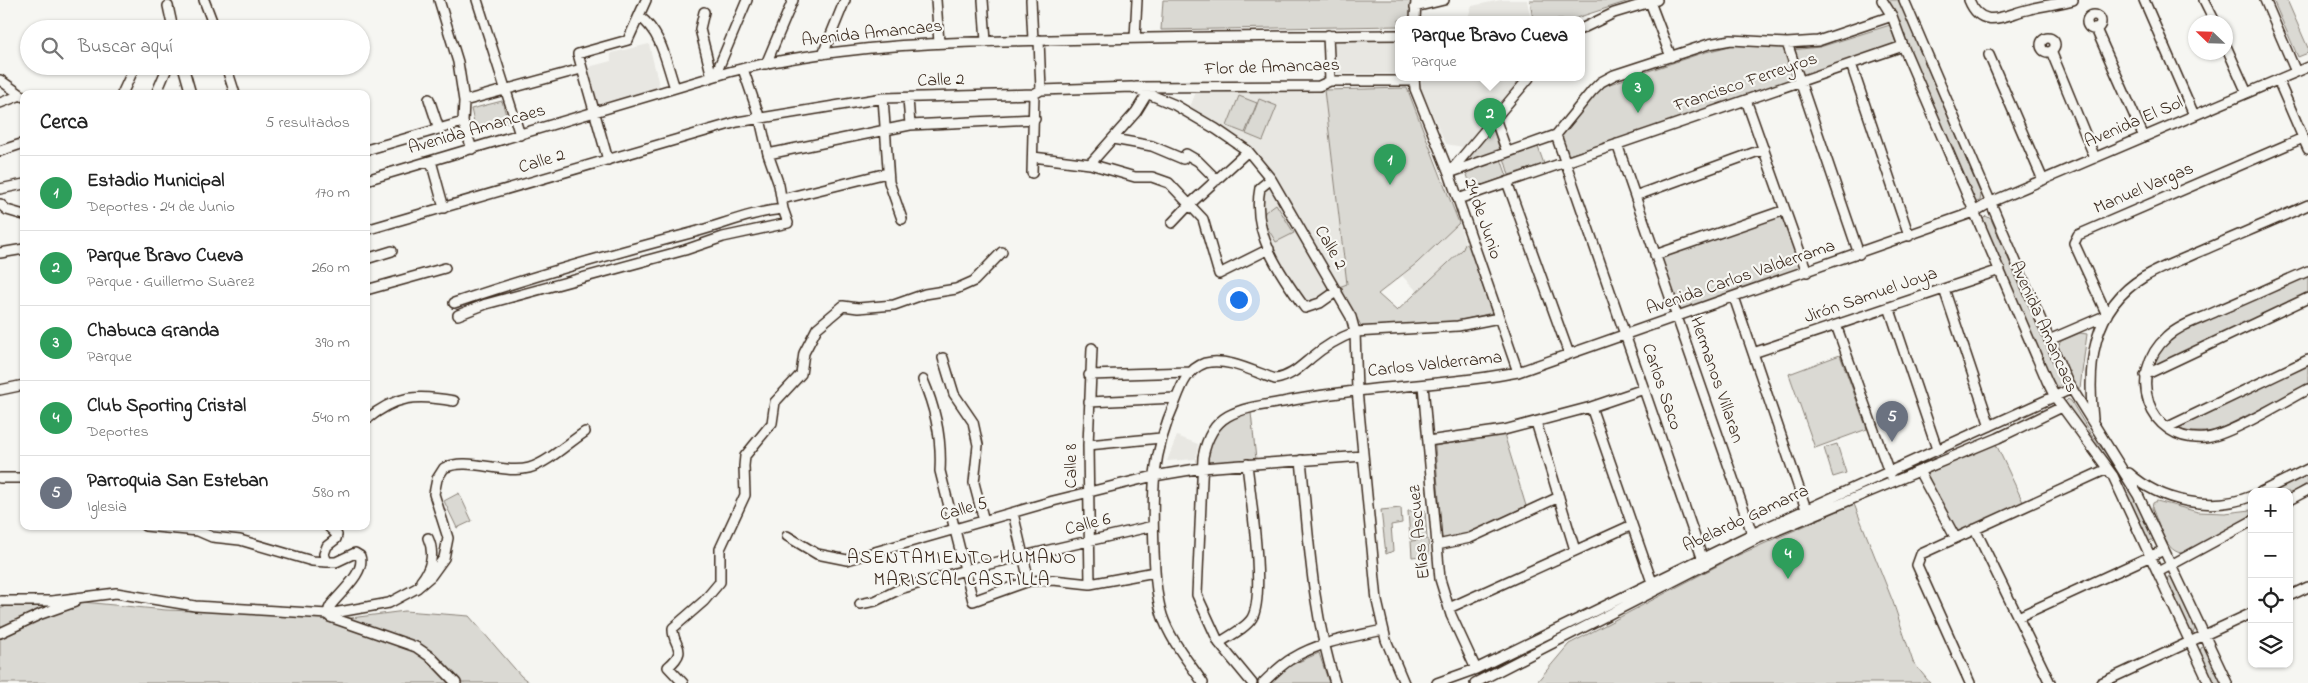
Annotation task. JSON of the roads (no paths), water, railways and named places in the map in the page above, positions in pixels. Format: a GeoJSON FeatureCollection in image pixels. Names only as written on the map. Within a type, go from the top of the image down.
{"type":"FeatureCollection","features":[{"type":"Feature","properties":{"kind":"street"},"geometry":{"type":"LineString","coordinates":[[204,0],[212,20]]}},
{"type":"Feature","properties":{"kind":"street"},"geometry":{"type":"LineString","coordinates":[[439,0],[458,62],[464,101],[463,122],[472,149]]}},
{"type":"Feature","properties":{"kind":"street"},"geometry":{"type":"LineString","coordinates":[[477,0],[520,135]]}},
{"type":"Feature","properties":{"kind":"street"},"geometry":{"type":"LineString","coordinates":[[608,160],[578,54],[628,40],[646,0]]}},
{"type":"Feature","properties":{"kind":"street"},"geometry":{"type":"LineString","coordinates":[[714,77],[747,0]]}},
{"type":"Feature","properties":{"kind":"street"},"geometry":{"type":"LineString","coordinates":[[766,64],[793,0]]}},
{"type":"Feature","properties":{"kind":"street"},"geometry":{"type":"LineString","coordinates":[[823,54],[845,0]]}},
{"type":"Feature","properties":{"kind":"street"},"geometry":{"type":"LineString","coordinates":[[936,0],[939,43]]}},
{"type":"Feature","properties":{"kind":"street"},"geometry":{"type":"LineString","coordinates":[[983,0],[986,41]]}},
{"type":"Feature","properties":{"kind":"street"},"geometry":{"type":"LineString","coordinates":[[1031,0],[1036,40],[1038,92],[1032,173]]}},
{"type":"Feature","properties":{"kind":"street"},"geometry":{"type":"LineString","coordinates":[[1136,38],[1137,0]]}},
{"type":"Feature","properties":{"kind":"street"},"geometry":{"type":"LineString","coordinates":[[1416,4],[1444,0]]}},
{"type":"Feature","properties":{"kind":"street","name":"Avenida Amancaes"},"geometry":{"type":"LineString","coordinates":[[1882,0],[1892,16],[1974,212],[2055,397],[2108,468],[2125,500],[2209,683]]}},
{"type":"Feature","properties":{"kind":"street","name":"Avenida Amancaes"},"geometry":{"type":"LineString","coordinates":[[1904,0],[2071,388],[2122,466],[2138,496],[2227,683]]}},
{"type":"Feature","properties":{"kind":"street"},"geometry":{"type":"LineString","coordinates":[[1969,0],[1977,14],[1993,19],[2035,7],[2073,0]]}},
{"type":"Feature","properties":{"kind":"street"},"geometry":{"type":"LineString","coordinates":[[2144,0],[2194,115]]}},
{"type":"Feature","properties":{"kind":"street"},"geometry":{"type":"LineString","coordinates":[[2204,0],[2212,15]]}},
{"type":"Feature","properties":{"kind":"street"},"geometry":{"type":"LineString","coordinates":[[2265,0],[2296,72]]}},
{"type":"Feature","properties":{"kind":"street"},"geometry":{"type":"LineString","coordinates":[[1585,27],[1614,13],[1653,1],[1671,57]]}},
{"type":"Feature","properties":{"kind":"street"},"geometry":{"type":"LineString","coordinates":[[168,6],[171,20]]}},
{"type":"Feature","properties":{"kind":"street"},"geometry":{"type":"LineString","coordinates":[[704,12],[700,29],[714,77]]}},
{"type":"Feature","properties":{"kind":"street"},"geometry":{"type":"LineString","coordinates":[[638,16],[650,24],[656,33],[675,88]]}},
{"type":"Feature","properties":{"kind":"street"},"geometry":{"type":"LineString","coordinates":[[1449,173],[1556,135],[1601,82],[1614,75],[1709,44],[1731,40],[1787,43],[1818,41],[1892,16]]}},
{"type":"Feature","properties":{"kind":"street"},"geometry":{"type":"LineString","coordinates":[[2096,29],[2144,137]]}},
{"type":"Feature","properties":{"kind":"street","name":"Avenida Amancaes"},"geometry":{"type":"LineString","coordinates":[[370,175],[431,161],[743,69],[849,50],[986,41],[1395,34]]}},
{"type":"Feature","properties":{"kind":"street"},"geometry":{"type":"LineString","coordinates":[[1328,35],[1330,81]]}},
{"type":"Feature","properties":{"kind":"street"},"geometry":{"type":"LineString","coordinates":[[1787,43],[1859,254]]}},
{"type":"Feature","properties":{"kind":"street","name":"Francisco Ferreyros"},"geometry":{"type":"LineString","coordinates":[[1458,200],[1903,46]]}},
{"type":"Feature","properties":{"kind":"street"},"geometry":{"type":"LineString","coordinates":[[2051,51],[2095,158]]}},
{"type":"Feature","properties":{"kind":"street"},"geometry":{"type":"LineString","coordinates":[[1989,55],[2043,180]]}},
{"type":"Feature","properties":{"kind":"street"},"geometry":{"type":"LineString","coordinates":[[2232,60],[2247,93]]}},
{"type":"Feature","properties":{"kind":"street"},"geometry":{"type":"LineString","coordinates":[[1851,64],[1909,236]]}},
{"type":"Feature","properties":{"kind":"street","name":"Avenida El Sol"},"geometry":{"type":"LineString","coordinates":[[1974,212],[1991,202],[2308,67]]}},
{"type":"Feature","properties":{"kind":"street"},"geometry":{"type":"LineString","coordinates":[[464,101],[581,69]]}},
{"type":"Feature","properties":{"kind":"street"},"geometry":{"type":"LineString","coordinates":[[458,315],[486,304],[685,250],[723,237],[788,223],[783,209],[779,185],[743,69]]}},
{"type":"Feature","properties":{"kind":"street"},"geometry":{"type":"LineString","coordinates":[[124,90],[131,75]]}},
{"type":"Feature","properties":{"kind":"street"},"geometry":{"type":"LineString","coordinates":[[158,90],[164,75]]}},
{"type":"Feature","properties":{"kind":"street"},"geometry":{"type":"LineString","coordinates":[[186,75],[190,90]]}},
{"type":"Feature","properties":{"kind":"street"},"geometry":{"type":"LineString","coordinates":[[229,75],[234,90]]}},
{"type":"Feature","properties":{"kind":"street","name":"Flor de Amancaes"},"geometry":{"type":"LineString","coordinates":[[1132,88],[1319,86],[1330,81],[1395,79]]}},
{"type":"Feature","properties":{"kind":"street"},"geometry":{"type":"LineString","coordinates":[[0,80],[20,95]]}},
{"type":"Feature","properties":{"kind":"street"},"geometry":{"type":"LineString","coordinates":[[2278,80],[2308,149]]}},
{"type":"Feature","properties":{"kind":"street","name":"24 de Junio"},"geometry":{"type":"LineString","coordinates":[[1414,81],[1415,89],[1449,173],[1518,372]]}},
{"type":"Feature","properties":{"kind":"street"},"geometry":{"type":"LineString","coordinates":[[1449,173],[1527,81]]}},
{"type":"Feature","properties":{"kind":"street","name":"Calle 2"},"geometry":{"type":"LineString","coordinates":[[370,229],[737,122],[760,120],[883,98],[1132,88],[1147,94],[1201,119],[1248,151],[1271,180],[1351,317],[1355,332],[1357,390],[1377,601],[1383,630],[1404,683]]}},
{"type":"Feature","properties":{"kind":"street"},"geometry":{"type":"LineString","coordinates":[[1090,164],[1136,112],[1147,94]]}},
{"type":"Feature","properties":{"kind":"street"},"geometry":{"type":"LineString","coordinates":[[0,103],[20,97]]}},
{"type":"Feature","properties":{"kind":"street"},"geometry":{"type":"LineString","coordinates":[[883,98],[888,173],[902,219]]}},
{"type":"Feature","properties":{"kind":"street"},"geometry":{"type":"LineString","coordinates":[[908,98],[910,125]]}},
{"type":"Feature","properties":{"kind":"street"},"geometry":{"type":"LineString","coordinates":[[429,99],[439,129]]}},
{"type":"Feature","properties":{"kind":"street"},"geometry":{"type":"LineString","coordinates":[[1746,100],[1808,272]]}},
{"type":"Feature","properties":{"kind":"street"},"geometry":{"type":"LineString","coordinates":[[1495,118],[1507,152]]}},
{"type":"Feature","properties":{"kind":"street"},"geometry":{"type":"LineString","coordinates":[[768,154],[806,148],[910,125],[1035,119]]}},
{"type":"Feature","properties":{"kind":"street"},"geometry":{"type":"LineString","coordinates":[[370,149],[463,122]]}},
{"type":"Feature","properties":{"kind":"street","name":"Carlos Saco"},"geometry":{"type":"LineString","coordinates":[[1556,135],[1703,561]]}},
{"type":"Feature","properties":{"kind":"street","name":"Manuel Vargas"},"geometry":{"type":"LineString","coordinates":[[2107,315],[2074,243],[2078,235],[2303,138]]}},
{"type":"Feature","properties":{"kind":"street"},"geometry":{"type":"LineString","coordinates":[[1113,139],[1152,146],[1185,156],[1198,162],[1217,180]]}},
{"type":"Feature","properties":{"kind":"street"},"geometry":{"type":"LineString","coordinates":[[0,151],[20,144]]}},
{"type":"Feature","properties":{"kind":"street","name":"Hermanos Villaran"},"geometry":{"type":"LineString","coordinates":[[1617,144],[1753,537]]}},
{"type":"Feature","properties":{"kind":"street"},"geometry":{"type":"LineString","coordinates":[[1635,196],[1764,149]]}},
{"type":"Feature","properties":{"kind":"street"},"geometry":{"type":"LineString","coordinates":[[1172,223],[1248,151]]}},
{"type":"Feature","properties":{"kind":"street"},"geometry":{"type":"LineString","coordinates":[[1033,156],[1090,164],[1135,177],[1159,179],[1169,183],[1203,220],[1219,274],[1269,248]]}},
{"type":"Feature","properties":{"kind":"street"},"geometry":{"type":"LineString","coordinates":[[431,161],[444,208]]}},
{"type":"Feature","properties":{"kind":"street"},"geometry":{"type":"LineString","coordinates":[[782,199],[888,173]]}},
{"type":"Feature","properties":{"kind":"street"},"geometry":{"type":"LineString","coordinates":[[1271,180],[1260,188],[1259,223],[1269,248],[1287,283],[1305,308],[1320,303],[1336,291]]}},
{"type":"Feature","properties":{"kind":"street"},"geometry":{"type":"LineString","coordinates":[[1508,182],[1569,354]]}},
{"type":"Feature","properties":{"kind":"street"},"geometry":{"type":"LineString","coordinates":[[0,189],[20,185]]}},
{"type":"Feature","properties":{"kind":"street"},"geometry":{"type":"LineString","coordinates":[[0,204],[7,210],[20,214]]}},
{"type":"Feature","properties":{"kind":"street"},"geometry":{"type":"LineString","coordinates":[[2093,420],[2090,364],[2096,340],[2107,315],[2123,294],[2143,278],[2308,205]]}},
{"type":"Feature","properties":{"kind":"street"},"geometry":{"type":"LineString","coordinates":[[454,303],[604,256],[750,215],[783,209]]}},
{"type":"Feature","properties":{"kind":"street"},"geometry":{"type":"LineString","coordinates":[[1655,255],[1785,210]]}},
{"type":"Feature","properties":{"kind":"street","name":"Avenida Carlos Valderrama"},"geometry":{"type":"LineString","coordinates":[[1518,372],[1808,272],[1974,212]]}},
{"type":"Feature","properties":{"kind":"street"},"geometry":{"type":"LineString","coordinates":[[0,253],[20,250]]}},
{"type":"Feature","properties":{"kind":"street"},"geometry":{"type":"LineString","coordinates":[[370,258],[392,251]]}},
{"type":"Feature","properties":{"kind":"street"},"geometry":{"type":"LineString","coordinates":[[683,683],[668,667],[678,658],[680,650],[673,628],[704,601],[720,582],[720,549],[745,495],[744,466],[746,456],[772,423],[775,402],[801,374],[804,353],[820,323],[843,306],[858,308],[894,305],[925,294],[956,289],[980,276],[1002,252]]}},
{"type":"Feature","properties":{"kind":"street"},"geometry":{"type":"LineString","coordinates":[[370,289],[445,268]]}},
{"type":"Feature","properties":{"kind":"street","name":"Jirón Samuel Joya"},"geometry":{"type":"LineString","coordinates":[[1753,352],[2000,270]]}},
{"type":"Feature","properties":{"kind":"street"},"geometry":{"type":"LineString","coordinates":[[2308,271],[2174,331],[2152,355],[2145,376],[2145,392],[2155,416],[2168,428],[2183,436],[2194,438],[2218,435],[2308,389]]}},
{"type":"Feature","properties":{"kind":"street"},"geometry":{"type":"LineString","coordinates":[[1944,288],[1990,426]]}},
{"type":"Feature","properties":{"kind":"street"},"geometry":{"type":"LineString","coordinates":[[1734,297],[1807,513]]}},
{"type":"Feature","properties":{"kind":"street"},"geometry":{"type":"LineString","coordinates":[[2145,376],[2308,298]]}},
{"type":"Feature","properties":{"kind":"street"},"geometry":{"type":"LineString","coordinates":[[1889,307],[1937,449]]}},
{"type":"Feature","properties":{"kind":"street"},"geometry":{"type":"LineString","coordinates":[[2049,340],[2107,315]]}},
{"type":"Feature","properties":{"kind":"street"},"geometry":{"type":"LineString","coordinates":[[1203,683],[1173,638],[1163,618],[1156,572],[1153,526],[1152,500],[1154,476],[1161,438],[1176,398],[1190,372],[1198,366],[1217,361],[1274,379],[1283,378],[1303,366],[1340,338],[1355,332],[1458,326],[1499,318]]}},
{"type":"Feature","properties":{"kind":"street"},"geometry":{"type":"LineString","coordinates":[[1836,325],[1893,482]]}},
{"type":"Feature","properties":{"kind":"street","name":"Calle 8"},"geometry":{"type":"LineString","coordinates":[[1090,584],[1088,445],[1092,348]]}},
{"type":"Feature","properties":{"kind":"street"},"geometry":{"type":"LineString","coordinates":[[943,358],[954,394],[973,422],[978,445],[974,483],[984,521]]}},
{"type":"Feature","properties":{"kind":"street"},"geometry":{"type":"LineString","coordinates":[[2168,428],[2308,360]]}},
{"type":"Feature","properties":{"kind":"street"},"geometry":{"type":"LineString","coordinates":[[1090,375],[1190,372]]}},
{"type":"Feature","properties":{"kind":"street","name":"Carlos Valderrama"},"geometry":{"type":"LineString","coordinates":[[1252,683],[1219,643],[1197,595],[1202,468],[1208,438],[1213,429],[1228,416],[1250,408],[1357,390],[1423,385],[1518,372]]}},
{"type":"Feature","properties":{"kind":"street"},"geometry":{"type":"LineString","coordinates":[[923,380],[939,426],[940,471],[973,601],[1029,581],[1053,580],[1090,584],[1156,572]]}},
{"type":"Feature","properties":{"kind":"street","name":"Elías Ascuez"},"geometry":{"type":"LineString","coordinates":[[1423,385],[1440,578],[1449,608],[1476,669]]}},
{"type":"Feature","properties":{"kind":"street"},"geometry":{"type":"LineString","coordinates":[[0,390],[20,386]]}},
{"type":"Feature","properties":{"kind":"street","name":"Abelardo Gamarra"},"geometry":{"type":"LineString","coordinates":[[1437,683],[1476,669],[1807,513],[1888,471],[2055,397],[2071,388]]}},
{"type":"Feature","properties":{"kind":"street"},"geometry":{"type":"LineString","coordinates":[[1428,441],[1487,433],[1536,422],[1592,407],[1644,389]]}},
{"type":"Feature","properties":{"kind":"street"},"geometry":{"type":"LineString","coordinates":[[370,417],[380,408],[405,397],[435,397],[454,400]]}},
{"type":"Feature","properties":{"kind":"street"},"geometry":{"type":"LineString","coordinates":[[1089,402],[1176,398]]}},
{"type":"Feature","properties":{"kind":"street"},"geometry":{"type":"LineString","coordinates":[[1592,407],[1654,586]]}},
{"type":"Feature","properties":{"kind":"street","name":"Abelardo Gamarra"},"geometry":{"type":"LineString","coordinates":[[1807,513],[1893,482],[1998,438],[2062,407]]}},
{"type":"Feature","properties":{"kind":"street"},"geometry":{"type":"LineString","coordinates":[[1536,422],[1575,550]]}},
{"type":"Feature","properties":{"kind":"street"},"geometry":{"type":"LineString","coordinates":[[1,601],[52,601],[116,593],[195,606],[328,614],[389,603],[417,588],[438,568],[447,548],[446,530],[434,494],[437,479],[444,468],[460,464],[514,469],[529,468],[538,464],[585,432]]}},
{"type":"Feature","properties":{"kind":"street"},"geometry":{"type":"LineString","coordinates":[[1088,445],[1161,438]]}},
{"type":"Feature","properties":{"kind":"street","name":"Calle 5"},"geometry":{"type":"LineString","coordinates":[[787,536],[817,554],[846,560],[893,545],[1154,476],[1202,468],[1364,456]]}},
{"type":"Feature","properties":{"kind":"street"},"geometry":{"type":"LineString","coordinates":[[1301,460],[1311,577],[1323,645],[1335,683]]}},
{"type":"Feature","properties":{"kind":"street"},"geometry":{"type":"LineString","coordinates":[[1219,643],[1252,618],[1258,602],[1247,464]]}},
{"type":"Feature","properties":{"kind":"street"},"geometry":{"type":"LineString","coordinates":[[2122,466],[2151,489],[2180,500],[2196,503],[2223,503],[2248,497]]}},
{"type":"Feature","properties":{"kind":"street"},"geometry":{"type":"LineString","coordinates":[[1970,683],[1917,565],[1921,554],[2108,468]]}},
{"type":"Feature","properties":{"kind":"street"},"geometry":{"type":"LineString","coordinates":[[2269,488],[2308,469]]}},
{"type":"Feature","properties":{"kind":"street"},"geometry":{"type":"LineString","coordinates":[[1919,471],[1955,538]]}},
{"type":"Feature","properties":{"kind":"street"},"geometry":{"type":"LineString","coordinates":[[0,478],[20,478]]}},
{"type":"Feature","properties":{"kind":"street"},"geometry":{"type":"LineString","coordinates":[[2293,498],[2308,490]]}},
{"type":"Feature","properties":{"kind":"street"},"geometry":{"type":"LineString","coordinates":[[1437,545],[1470,538],[1559,497]]}},
{"type":"Feature","properties":{"kind":"street"},"geometry":{"type":"LineString","coordinates":[[1013,513],[1029,581]]}},
{"type":"Feature","properties":{"kind":"street"},"geometry":{"type":"LineString","coordinates":[[2158,572],[2248,523]]}},
{"type":"Feature","properties":{"kind":"street"},"geometry":{"type":"LineString","coordinates":[[1449,608],[1632,525]]}},
{"type":"Feature","properties":{"kind":"street","name":"Calle 6"},"geometry":{"type":"LineString","coordinates":[[860,604],[875,602],[900,589],[965,571],[1153,526]]}},
{"type":"Feature","properties":{"kind":"street"},"geometry":{"type":"LineString","coordinates":[[1975,529],[2050,683]]}},
{"type":"Feature","properties":{"kind":"street"},"geometry":{"type":"LineString","coordinates":[[188,530],[198,531],[212,537],[240,540],[312,561],[336,562],[355,554],[360,556],[362,560],[360,569],[331,605],[328,614]]}},
{"type":"Feature","properties":{"kind":"street"},"geometry":{"type":"LineString","coordinates":[[327,562],[324,554],[327,546],[336,539],[337,535],[332,530]]}},
{"type":"Feature","properties":{"kind":"street"},"geometry":{"type":"LineString","coordinates":[[417,588],[425,576],[432,556],[432,546],[428,538]]}},
{"type":"Feature","properties":{"kind":"street"},"geometry":{"type":"LineString","coordinates":[[2018,617],[2164,550]]}},
{"type":"Feature","properties":{"kind":"street","name":"Abelardo Gamarra"},"geometry":{"type":"LineString","coordinates":[[1476,683],[1534,655],[1654,586]]}},
{"type":"Feature","properties":{"kind":"street"},"geometry":{"type":"LineString","coordinates":[[2293,594],[2308,587]]}},
{"type":"Feature","properties":{"kind":"street"},"geometry":{"type":"LineString","coordinates":[[0,633],[41,614],[92,596]]}},
{"type":"Feature","properties":{"kind":"street"},"geometry":{"type":"LineString","coordinates":[[328,614],[338,622],[416,647],[432,658],[456,683]]}},
{"type":"Feature","properties":{"kind":"street"},"geometry":{"type":"LineString","coordinates":[[2101,683],[2248,615]]}},
{"type":"Feature","properties":{"kind":"street"},"geometry":{"type":"LineString","coordinates":[[1263,683],[1293,657],[1323,645],[1383,630]]}},
{"type":"Feature","properties":{"kind":"street"},"geometry":{"type":"LineString","coordinates":[[1528,643],[1534,655]]}},
{"type":"Feature","properties":{"kind":"place","name":"Chabuca Granda"},"geometry":{"type":"Point","coordinates":[1638,113]}},
{"type":"Feature","properties":{"kind":"place","name":"Parque Bravo Cueva"},"geometry":{"type":"Point","coordinates":[1490,139]}},
{"type":"Feature","properties":{"kind":"place","name":"Estadio Municipal"},"geometry":{"type":"Point","coordinates":[1390,185]}},
{"type":"Feature","properties":{"kind":"place","name":"Parroquia San Esteban"},"geometry":{"type":"Point","coordinates":[1892,442]}},
{"type":"Feature","properties":{"kind":"place","name":"Club Sporting Cristal"},"geometry":{"type":"Point","coordinates":[1788,579]}},
{"type":"Feature","properties":{"kind":"district","name":"ASENTAMIENTO HUMANO MARISCAL CASTILLA"},"geometry":{"type":"Point","coordinates":[962,569]}}]}
